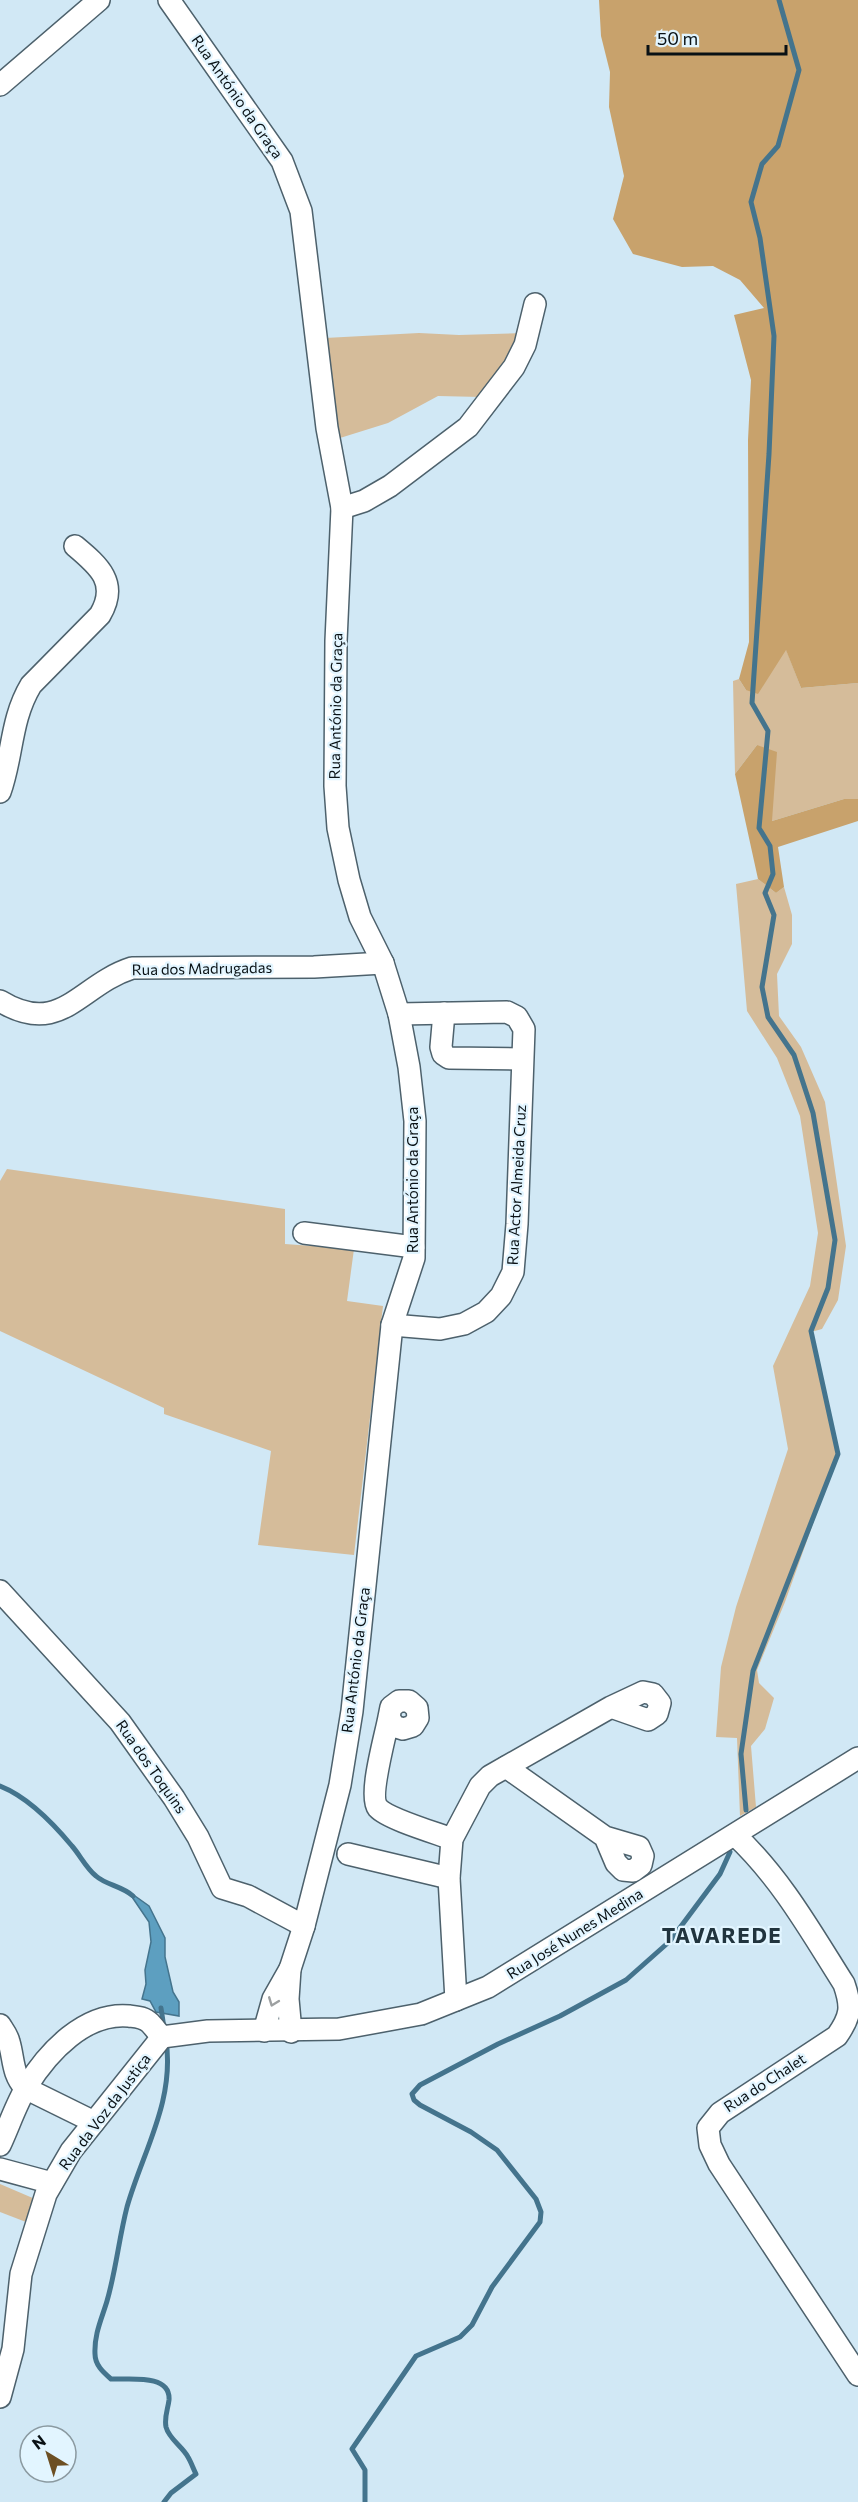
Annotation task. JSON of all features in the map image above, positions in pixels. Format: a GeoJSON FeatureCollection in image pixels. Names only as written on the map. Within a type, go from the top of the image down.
{"type":"FeatureCollection","features":[{"type":"Feature","properties":{"kind":"street"},"geometry":{"type":"LineString","coordinates":[[0,85],[99,0]]}},
{"type":"Feature","properties":{"kind":"street","name":"Rua António da Graça"},"geometry":{"type":"LineString","coordinates":[[169,0],[282,160],[301,212],[327,428],[342,508],[336,641],[335,786],[338,828],[357,908],[383,963],[399,1014],[410,1067],[415,1121],[414,1258],[392,1325],[352,1711],[340,1785],[304,1926],[290,1969],[273,1999],[264,2031]]}},
{"type":"Feature","properties":{"kind":"street"},"geometry":{"type":"LineString","coordinates":[[342,508],[364,501],[390,486],[468,427],[514,367],[525,345],[535,304]]}},
{"type":"Feature","properties":{"kind":"street"},"geometry":{"type":"LineString","coordinates":[[0,792],[6,776],[10,740],[24,697],[31,686],[100,615],[108,602],[109,589],[104,575],[92,560],[75,546]]}},
{"type":"Feature","properties":{"kind":"street","name":"Rua dos Madrugadas"},"geometry":{"type":"LineString","coordinates":[[0,1001],[16,1011],[38,1015],[60,1011],[116,973],[132,968],[314,967],[383,963]]}},
{"type":"Feature","properties":{"kind":"street","name":"Rua Actor Almeida Cruz"},"geometry":{"type":"LineString","coordinates":[[392,1325],[440,1329],[464,1324],[486,1312],[494,1304],[501,1296],[513,1272],[517,1224],[524,1029],[517,1017],[507,1012],[399,1014]]}},
{"type":"Feature","properties":{"kind":"street"},"geometry":{"type":"LineString","coordinates":[[444,1013],[441,1047],[443,1054],[449,1058],[522,1059]]}},
{"type":"Feature","properties":{"kind":"street"},"geometry":{"type":"LineString","coordinates":[[304,1233],[414,1247]]}},
{"type":"Feature","properties":{"kind":"street","name":"Rua dos Toquins"},"geometry":{"type":"LineString","coordinates":[[0,1591],[120,1722],[174,1798],[198,1837],[222,1888],[248,1896],[304,1926]]}},
{"type":"Feature","properties":{"kind":"street"},"geometry":{"type":"LineString","coordinates":[[456,2000],[449,1878],[452,1839],[480,1786],[506,1767],[611,1707]]}},
{"type":"Feature","properties":{"kind":"street"},"geometry":{"type":"LineString","coordinates":[[389,1717],[374,1795],[377,1807],[387,1814],[452,1839]]}},
{"type":"Feature","properties":{"kind":"street","name":"Rua José Nunes Medina"},"geometry":{"type":"LineString","coordinates":[[162,2037],[208,2031],[291,2032],[339,2029],[421,2014],[456,2000],[488,1987],[858,1758]]}},
{"type":"Feature","properties":{"kind":"street"},"geometry":{"type":"LineString","coordinates":[[506,1767],[605,1837]]}},
{"type":"Feature","properties":{"kind":"street","name":"Rua do Chalet"},"geometry":{"type":"LineString","coordinates":[[735,1835],[758,1857],[780,1884],[844,1984],[850,2001],[848,2020],[837,2036],[720,2113],[708,2128],[710,2145],[719,2164],[858,2375]]}},
{"type":"Feature","properties":{"kind":"street"},"geometry":{"type":"LineString","coordinates":[[348,1854],[449,1878]]}},
{"type":"Feature","properties":{"kind":"street","name":"Rua António da Graça"},"geometry":{"type":"LineString","coordinates":[[290,1969],[288,1999],[291,2032]]}},
{"type":"Feature","properties":{"kind":"street"},"geometry":{"type":"LineString","coordinates":[[0,2145],[26,2088],[42,2064],[60,2045],[98,2019],[118,2015],[141,2017],[150,2023],[162,2037]]}},
{"type":"Feature","properties":{"kind":"street"},"geometry":{"type":"LineString","coordinates":[[3,2036],[14,2070],[26,2088],[94,2122]]}},
{"type":"Feature","properties":{"kind":"street","name":"Rua da Voz da Justiça"},"geometry":{"type":"LineString","coordinates":[[0,2397],[13,2349],[8,2314],[46,2194],[72,2151],[162,2037]]}},
{"type":"Feature","properties":{"kind":"street"},"geometry":{"type":"LineString","coordinates":[[0,2169],[52,2183]]}},
{"type":"Feature","properties":{"kind":"shaded area"},"geometry":{"type":"Polygon","coordinates":[[[599,0],[858,0],[858,683],[801,688],[786,650],[758,694],[746,690],[739,679],[749,642],[748,440],[751,380],[734,315],[764,308],[740,280],[713,266],[682,267],[633,254],[613,219],[624,176],[609,107],[610,72],[601,36],[599,0]]]}},
{"type":"Feature","properties":{"kind":"shaded area"},"geometry":{"type":"Polygon","coordinates":[[[419,333],[459,335],[525,333],[481,397],[438,396],[388,423],[340,438],[325,338],[419,333]]]}},
{"type":"Feature","properties":{"kind":"shaded area"},"geometry":{"type":"Polygon","coordinates":[[[786,649],[801,688],[858,683],[858,799],[844,799],[772,821],[757,745],[735,774],[733,681],[739,679],[746,690],[786,649]]]}},
{"type":"Feature","properties":{"kind":"shaded area"},"geometry":{"type":"Polygon","coordinates":[[[757,745],[777,752],[772,821],[844,799],[858,799],[858,821],[778,847],[784,887],[776,893],[758,879],[735,774],[757,745]]]}},
{"type":"Feature","properties":{"kind":"shaded area"},"geometry":{"type":"Polygon","coordinates":[[[758,879],[776,893],[784,887],[792,915],[792,944],[777,974],[779,1016],[801,1047],[825,1102],[846,1246],[838,1300],[822,1329],[811,1332],[838,1454],[785,1602],[757,1670],[759,1683],[774,1698],[765,1729],[751,1746],[756,1807],[740,1816],[737,1738],[716,1737],[721,1667],[736,1607],[788,1449],[773,1366],[810,1286],[818,1233],[800,1116],[777,1058],[747,1011],[736,884],[758,879]]]}},
{"type":"Feature","properties":{"kind":"shaded area"},"geometry":{"type":"Polygon","coordinates":[[[7,1169],[285,1209],[285,1244],[354,1249],[347,1301],[383,1306],[354,1555],[258,1545],[271,1451],[164,1414],[164,1408],[0,1331],[0,1181],[7,1169]]]}},
{"type":"Feature","properties":{"kind":"shaded area"},"geometry":{"type":"Polygon","coordinates":[[[0,2184],[35,2199],[26,2222],[0,2212],[0,2184]]]}},
{"type":"Feature","properties":{"kind":"water"},"geometry":{"type":"Polygon","coordinates":[[[128,1891],[149,1906],[165,1938],[165,1957],[173,1992],[179,2002],[179,2016],[156,2012],[150,2001],[142,1999],[151,1942],[149,1922],[128,1891]]]}},
{"type":"Feature","properties":{"kind":"waterway"},"geometry":{"type":"LineString","coordinates":[[746,1810],[741,1754],[753,1671],[838,1454],[811,1331],[828,1288],[835,1240],[813,1113],[794,1055],[768,1017],[762,987],[774,915],[765,893],[773,874],[770,846],[759,828],[768,731],[752,703],[769,454],[774,336],[760,238],[751,202],[762,164],[778,146],[799,70],[779,0]]}},
{"type":"Feature","properties":{"kind":"waterway"},"geometry":{"type":"LineString","coordinates":[[0,1786],[30,1804],[48,1820],[65,1837],[96,1876],[133,1896]]}},
{"type":"Feature","properties":{"kind":"waterway"},"geometry":{"type":"LineString","coordinates":[[365,2502],[365,2470],[352,2449],[416,2356],[460,2337],[472,2325],[492,2287],[540,2222],[541,2212],[536,2199],[497,2150],[471,2132],[420,2105],[414,2100],[412,2094],[420,2085],[498,2044],[560,2016],[626,1980],[670,1941],[720,1874],[730,1852]]}},
{"type":"Feature","properties":{"kind":"waterway"},"geometry":{"type":"LineString","coordinates":[[161,2008],[164,2028]]}},
{"type":"Feature","properties":{"kind":"waterway"},"geometry":{"type":"LineString","coordinates":[[164,2502],[171,2493],[196,2474],[188,2457],[166,2427],[168,2391],[163,2385],[147,2380],[111,2379],[98,2365],[95,2358],[95,2347],[127,2207],[162,2105],[168,2062],[166,2040]]}},
{"type":"Feature","properties":{"kind":"district","name":"TAVAREDE"},"geometry":{"type":"Point","coordinates":[722,1936]}}]}
